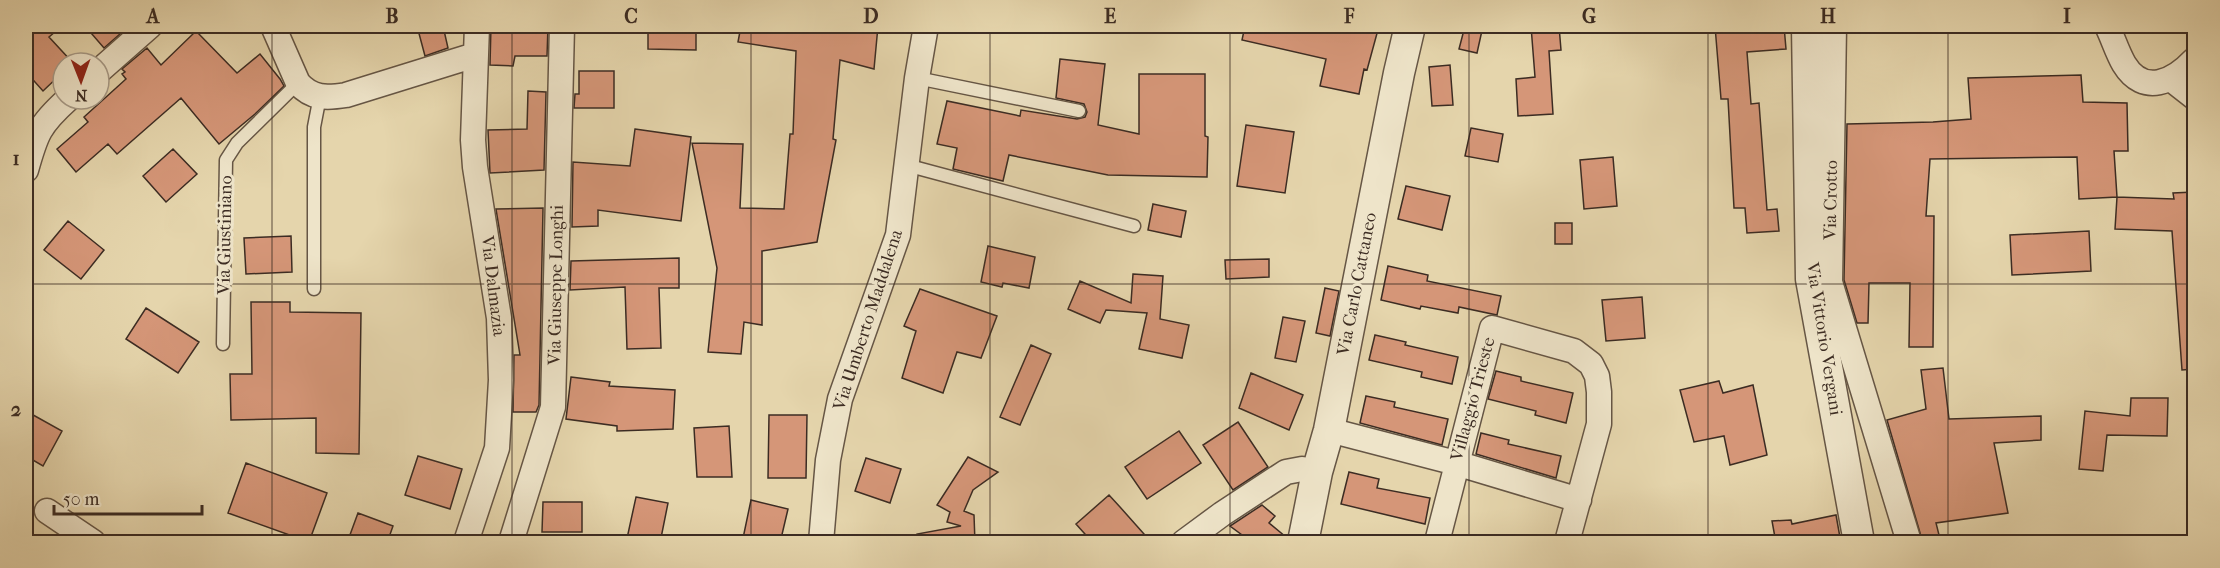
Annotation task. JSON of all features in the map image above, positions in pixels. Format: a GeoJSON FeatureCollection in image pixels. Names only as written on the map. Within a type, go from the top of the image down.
{"type":"FeatureCollection","features":[{"type":"Feature","properties":{"kind":"street"},"geometry":{"type":"LineString","coordinates":[[111,60],[150,26]]}},
{"type":"Feature","properties":{"kind":"street"},"geometry":{"type":"LineString","coordinates":[[273,26],[298,83],[314,96],[330,98],[346,95],[475,55]]}},
{"type":"Feature","properties":{"kind":"street","name":"Via Dalmazia"},"geometry":{"type":"LineString","coordinates":[[466,543],[497,448],[501,380],[499,318],[475,167],[473,140],[477,26]]}},
{"type":"Feature","properties":{"kind":"street","name":"Via Giuseppe Longhi"},"geometry":{"type":"LineString","coordinates":[[517,542],[553,407],[562,26]]}},
{"type":"Feature","properties":{"kind":"street","name":"Via Umberto Maddalena"},"geometry":{"type":"LineString","coordinates":[[821,543],[828,460],[840,399],[898,235],[917,78],[926,26]]}},
{"type":"Feature","properties":{"kind":"street","name":"Via Carlo Cattaneo"},"geometry":{"type":"LineString","coordinates":[[1303,543],[1317,472],[1329,430],[1398,73],[1410,26]]}},
{"type":"Feature","properties":{"kind":"street","name":"Via Vittorio Vergani"},"geometry":{"type":"LineString","coordinates":[[1807,26],[1811,279],[1859,543]]}},
{"type":"Feature","properties":{"kind":"street","name":"Via Crotto"},"geometry":{"type":"LineString","coordinates":[[1834,26],[1830,282],[1909,543]]}},
{"type":"Feature","properties":{"kind":"street"},"geometry":{"type":"LineString","coordinates":[[2107,26],[2125,65],[2134,75],[2153,83],[2163,83],[2171,79],[2194,60]]}},
{"type":"Feature","properties":{"kind":"street"},"geometry":{"type":"LineString","coordinates":[[2171,79],[2194,97]]}},
{"type":"Feature","properties":{"kind":"street"},"geometry":{"type":"LineString","coordinates":[[26,170],[39,129],[55,111]]}},
{"type":"Feature","properties":{"kind":"street","name":"Villaggio Trieste"},"geometry":{"type":"LineString","coordinates":[[1437,543],[1492,328],[1574,351],[1591,364],[1597,376],[1599,424],[1567,543]]}},
{"type":"Feature","properties":{"kind":"street"},"geometry":{"type":"LineString","coordinates":[[1329,430],[1456,463],[1579,500]]}},
{"type":"Feature","properties":{"kind":"street"},"geometry":{"type":"LineString","coordinates":[[1184,543],[1222,514],[1286,472],[1302,469],[1317,472]]}},
{"type":"Feature","properties":{"kind":"street"},"geometry":{"type":"LineString","coordinates":[[47,511],[93,543]]}},
{"type":"Feature","properties":{"kind":"lane"},"geometry":{"type":"LineString","coordinates":[[917,78],[1079,111]]}},
{"type":"Feature","properties":{"kind":"lane","name":"Via Giustiniano"},"geometry":{"type":"LineString","coordinates":[[223,345],[226,160],[237,143],[298,83]]}},
{"type":"Feature","properties":{"kind":"lane"},"geometry":{"type":"LineString","coordinates":[[314,289],[315,127],[320,96]]}},
{"type":"Feature","properties":{"kind":"lane"},"geometry":{"type":"LineString","coordinates":[[906,165],[1134,226]]}},
{"type":"Feature","properties":{"kind":"building"},"geometry":{"type":"Polygon","coordinates":[[[26,26],[62,26],[49,37],[62,51],[51,51],[51,83],[43,91],[26,72],[26,26]]]}},
{"type":"Feature","properties":{"kind":"building"},"geometry":{"type":"Polygon","coordinates":[[[85,26],[129,26],[104,48],[85,26]]]}},
{"type":"Feature","properties":{"kind":"building"},"geometry":{"type":"Polygon","coordinates":[[[417,26],[443,26],[448,48],[425,56],[417,26]]]}},
{"type":"Feature","properties":{"kind":"building"},"geometry":{"type":"Polygon","coordinates":[[[491,26],[548,26],[547,56],[515,56],[513,66],[490,65],[491,26]]]}},
{"type":"Feature","properties":{"kind":"building"},"geometry":{"type":"Polygon","coordinates":[[[648,26],[696,26],[696,50],[648,49],[648,26]]]}},
{"type":"Feature","properties":{"kind":"building"},"geometry":{"type":"Polygon","coordinates":[[[741,26],[878,26],[874,69],[840,60],[833,139],[836,140],[817,242],[762,251],[762,325],[744,322],[741,354],[708,352],[717,268],[692,143],[743,144],[740,208],[784,209],[790,134],[793,134],[796,51],[738,42],[741,26]]]}},
{"type":"Feature","properties":{"kind":"building"},"geometry":{"type":"Polygon","coordinates":[[[1245,26],[1301,26],[1321,30],[1322,26],[1379,26],[1367,70],[1364,69],[1359,94],[1320,86],[1326,59],[1242,40],[1245,26]]]}},
{"type":"Feature","properties":{"kind":"building"},"geometry":{"type":"Polygon","coordinates":[[[1465,26],[1483,26],[1477,53],[1459,49],[1465,26]]]}},
{"type":"Feature","properties":{"kind":"building"},"geometry":{"type":"Polygon","coordinates":[[[1531,26],[1559,26],[1561,50],[1549,51],[1553,114],[1518,116],[1516,79],[1535,77],[1531,26]]]}},
{"type":"Feature","properties":{"kind":"building"},"geometry":{"type":"Polygon","coordinates":[[[1715,26],[1784,26],[1786,49],[1747,52],[1751,104],[1759,103],[1767,210],[1777,209],[1779,231],[1747,233],[1745,208],[1734,208],[1728,99],[1721,99],[1715,26]]]}},
{"type":"Feature","properties":{"kind":"building"},"geometry":{"type":"Polygon","coordinates":[[[196,31],[237,73],[260,54],[284,86],[219,144],[181,98],[117,154],[108,144],[76,172],[57,149],[88,122],[84,117],[91,111],[111,111],[111,93],[126,79],[122,74],[125,72],[122,69],[147,48],[161,65],[196,31]]]}},
{"type":"Feature","properties":{"kind":"building"},"geometry":{"type":"Polygon","coordinates":[[[1060,59],[1105,64],[1098,125],[1139,134],[1139,74],[1205,74],[1207,177],[1108,175],[1009,155],[1003,181],[953,169],[957,148],[937,144],[947,101],[1020,116],[1021,110],[1077,119],[1085,117],[1087,112],[1084,104],[1056,98],[1060,59]]]}},
{"type":"Feature","properties":{"kind":"building"},"geometry":{"type":"Polygon","coordinates":[[[1450,65],[1453,105],[1432,106],[1429,67],[1450,65]]]}},
{"type":"Feature","properties":{"kind":"building"},"geometry":{"type":"Polygon","coordinates":[[[579,71],[614,71],[614,108],[574,108],[575,94],[579,94],[579,71]]]}},
{"type":"Feature","properties":{"kind":"building"},"geometry":{"type":"Polygon","coordinates":[[[2081,75],[2083,102],[2127,103],[2128,151],[2114,151],[2117,197],[2079,199],[2077,157],[1930,159],[1926,216],[1934,216],[1933,347],[1909,347],[1910,283],[1869,283],[1868,323],[1857,323],[1844,280],[1847,124],[1971,119],[1968,78],[2081,75]]]}},
{"type":"Feature","properties":{"kind":"building"},"geometry":{"type":"Polygon","coordinates":[[[528,91],[546,92],[544,170],[490,173],[488,130],[527,129],[528,91]]]}},
{"type":"Feature","properties":{"kind":"building"},"geometry":{"type":"Polygon","coordinates":[[[1246,125],[1294,132],[1285,193],[1237,186],[1246,125]]]}},
{"type":"Feature","properties":{"kind":"building"},"geometry":{"type":"Polygon","coordinates":[[[1471,128],[1503,134],[1498,162],[1465,156],[1471,128]]]}},
{"type":"Feature","properties":{"kind":"building"},"geometry":{"type":"Polygon","coordinates":[[[635,129],[691,137],[681,221],[598,210],[598,226],[572,227],[573,162],[630,166],[635,129]]]}},
{"type":"Feature","properties":{"kind":"building"},"geometry":{"type":"Polygon","coordinates":[[[173,149],[197,174],[166,202],[143,176],[173,149]]]}},
{"type":"Feature","properties":{"kind":"building"},"geometry":{"type":"Polygon","coordinates":[[[1613,157],[1617,206],[1584,209],[1580,160],[1613,157]]]}},
{"type":"Feature","properties":{"kind":"building"},"geometry":{"type":"Polygon","coordinates":[[[1406,186],[1450,196],[1442,230],[1398,219],[1406,186]]]}},
{"type":"Feature","properties":{"kind":"building"},"geometry":{"type":"Polygon","coordinates":[[[2194,192],[2194,369],[2182,370],[2172,231],[2115,229],[2117,197],[2174,199],[2173,193],[2194,192]]]}},
{"type":"Feature","properties":{"kind":"building"},"geometry":{"type":"Polygon","coordinates":[[[1153,204],[1186,211],[1181,237],[1148,230],[1153,204]]]}},
{"type":"Feature","properties":{"kind":"building"},"geometry":{"type":"Polygon","coordinates":[[[543,208],[539,405],[536,412],[513,412],[514,355],[520,355],[496,209],[543,208]]]}},
{"type":"Feature","properties":{"kind":"building"},"geometry":{"type":"Polygon","coordinates":[[[68,221],[104,250],[81,279],[44,250],[68,221]]]}},
{"type":"Feature","properties":{"kind":"building"},"geometry":{"type":"Polygon","coordinates":[[[1555,223],[1572,223],[1572,244],[1555,244],[1555,223]]]}},
{"type":"Feature","properties":{"kind":"building"},"geometry":{"type":"Polygon","coordinates":[[[2089,231],[2091,271],[2012,275],[2010,235],[2089,231]]]}},
{"type":"Feature","properties":{"kind":"building"},"geometry":{"type":"Polygon","coordinates":[[[291,236],[292,272],[246,274],[244,238],[291,236]]]}},
{"type":"Feature","properties":{"kind":"building"},"geometry":{"type":"Polygon","coordinates":[[[988,246],[1035,257],[1029,288],[1003,283],[1002,287],[981,282],[988,246]]]}},
{"type":"Feature","properties":{"kind":"building"},"geometry":{"type":"Polygon","coordinates":[[[679,258],[679,288],[659,288],[661,348],[627,349],[625,287],[570,290],[571,261],[679,258]]]}},
{"type":"Feature","properties":{"kind":"building"},"geometry":{"type":"Polygon","coordinates":[[[1269,259],[1269,277],[1226,279],[1225,260],[1269,259]]]}},
{"type":"Feature","properties":{"kind":"building"},"geometry":{"type":"Polygon","coordinates":[[[1388,266],[1428,275],[1427,281],[1501,296],[1497,315],[1459,307],[1458,313],[1421,306],[1420,309],[1381,300],[1388,266]]]}},
{"type":"Feature","properties":{"kind":"building"},"geometry":{"type":"Polygon","coordinates":[[[1133,274],[1163,276],[1160,319],[1189,325],[1182,358],[1139,349],[1147,313],[1106,310],[1100,323],[1068,309],[1080,281],[1131,303],[1133,274]]]}},
{"type":"Feature","properties":{"kind":"building"},"geometry":{"type":"Polygon","coordinates":[[[1325,288],[1339,291],[1330,336],[1316,333],[1325,288]]]}},
{"type":"Feature","properties":{"kind":"building"},"geometry":{"type":"Polygon","coordinates":[[[920,289],[997,316],[981,358],[957,352],[943,393],[902,378],[916,331],[904,326],[920,289]]]}},
{"type":"Feature","properties":{"kind":"building"},"geometry":{"type":"Polygon","coordinates":[[[1642,297],[1645,338],[1606,341],[1602,300],[1642,297]]]}},
{"type":"Feature","properties":{"kind":"building"},"geometry":{"type":"Polygon","coordinates":[[[251,302],[290,302],[290,312],[361,313],[359,454],[316,453],[316,418],[231,420],[230,374],[252,374],[251,302]]]}},
{"type":"Feature","properties":{"kind":"building"},"geometry":{"type":"Polygon","coordinates":[[[146,308],[199,342],[178,373],[126,339],[146,308]]]}},
{"type":"Feature","properties":{"kind":"building"},"geometry":{"type":"Polygon","coordinates":[[[1283,317],[1305,321],[1296,362],[1275,358],[1283,317]]]}},
{"type":"Feature","properties":{"kind":"building"},"geometry":{"type":"Polygon","coordinates":[[[1375,335],[1406,342],[1405,345],[1458,357],[1452,384],[1421,377],[1422,372],[1369,360],[1375,335]]]}},
{"type":"Feature","properties":{"kind":"building"},"geometry":{"type":"Polygon","coordinates":[[[1031,345],[1051,354],[1020,425],[1000,417],[1031,345]]]}},
{"type":"Feature","properties":{"kind":"building"},"geometry":{"type":"Polygon","coordinates":[[[1943,368],[1949,419],[2041,416],[2041,440],[1994,443],[2008,513],[1936,523],[1941,543],[1923,543],[1887,420],[1926,409],[1921,370],[1943,368]]]}},
{"type":"Feature","properties":{"kind":"building"},"geometry":{"type":"Polygon","coordinates":[[[1496,371],[1521,377],[1521,381],[1573,393],[1566,423],[1535,415],[1536,411],[1488,399],[1496,371]]]}},
{"type":"Feature","properties":{"kind":"building"},"geometry":{"type":"Polygon","coordinates":[[[1251,373],[1303,395],[1289,430],[1239,408],[1251,373]]]}},
{"type":"Feature","properties":{"kind":"building"},"geometry":{"type":"Polygon","coordinates":[[[571,377],[610,382],[609,386],[675,390],[673,429],[617,431],[617,426],[566,419],[571,377]]]}},
{"type":"Feature","properties":{"kind":"building"},"geometry":{"type":"Polygon","coordinates":[[[1719,381],[1723,393],[1753,385],[1767,455],[1730,465],[1724,436],[1694,442],[1680,390],[1719,381]]]}},
{"type":"Feature","properties":{"kind":"building"},"geometry":{"type":"Polygon","coordinates":[[[1366,396],[1395,402],[1394,407],[1448,419],[1442,445],[1360,423],[1366,396]]]}},
{"type":"Feature","properties":{"kind":"building"},"geometry":{"type":"Polygon","coordinates":[[[2131,398],[2168,398],[2167,436],[2107,435],[2103,471],[2079,469],[2085,411],[2130,416],[2131,398]]]}},
{"type":"Feature","properties":{"kind":"building"},"geometry":{"type":"Polygon","coordinates":[[[26,411],[62,431],[43,466],[26,456],[26,411]]]}},
{"type":"Feature","properties":{"kind":"building"},"geometry":{"type":"Polygon","coordinates":[[[769,415],[807,415],[806,478],[768,478],[769,415]]]}},
{"type":"Feature","properties":{"kind":"building"},"geometry":{"type":"Polygon","coordinates":[[[1238,422],[1268,467],[1233,490],[1203,445],[1238,422]]]}},
{"type":"Feature","properties":{"kind":"building"},"geometry":{"type":"Polygon","coordinates":[[[729,426],[732,477],[697,477],[694,428],[729,426]]]}},
{"type":"Feature","properties":{"kind":"building"},"geometry":{"type":"Polygon","coordinates":[[[1179,431],[1201,463],[1147,499],[1125,467],[1179,431]]]}},
{"type":"Feature","properties":{"kind":"building"},"geometry":{"type":"Polygon","coordinates":[[[1481,433],[1509,440],[1508,444],[1561,456],[1556,478],[1476,454],[1481,433]]]}},
{"type":"Feature","properties":{"kind":"building"},"geometry":{"type":"Polygon","coordinates":[[[418,456],[462,469],[450,509],[405,495],[418,456]]]}},
{"type":"Feature","properties":{"kind":"building"},"geometry":{"type":"Polygon","coordinates":[[[968,457],[998,472],[973,490],[964,511],[974,515],[975,543],[918,543],[917,534],[961,526],[947,522],[950,512],[937,505],[968,457]]]}},
{"type":"Feature","properties":{"kind":"building"},"geometry":{"type":"Polygon","coordinates":[[[866,458],[901,469],[890,503],[855,491],[866,458]]]}},
{"type":"Feature","properties":{"kind":"building"},"geometry":{"type":"Polygon","coordinates":[[[246,463],[327,493],[309,542],[228,513],[246,463]]]}},
{"type":"Feature","properties":{"kind":"building"},"geometry":{"type":"Polygon","coordinates":[[[1349,472],[1379,479],[1377,488],[1430,498],[1425,524],[1341,504],[1349,472]]]}},
{"type":"Feature","properties":{"kind":"building"},"geometry":{"type":"Polygon","coordinates":[[[1109,495],[1152,543],[1093,543],[1076,524],[1109,495]]]}},
{"type":"Feature","properties":{"kind":"building"},"geometry":{"type":"Polygon","coordinates":[[[636,497],[668,503],[660,543],[626,543],[636,497]]]}},
{"type":"Feature","properties":{"kind":"building"},"geometry":{"type":"Polygon","coordinates":[[[751,500],[788,509],[780,543],[742,543],[751,500]]]}},
{"type":"Feature","properties":{"kind":"building"},"geometry":{"type":"Polygon","coordinates":[[[543,502],[582,502],[582,532],[542,532],[543,502]]]}},
{"type":"Feature","properties":{"kind":"building"},"geometry":{"type":"Polygon","coordinates":[[[1262,505],[1275,516],[1269,523],[1286,537],[1286,543],[1253,543],[1230,526],[1262,505]]]}},
{"type":"Feature","properties":{"kind":"building"},"geometry":{"type":"Polygon","coordinates":[[[358,513],[393,526],[387,543],[347,543],[358,513]]]}},
{"type":"Feature","properties":{"kind":"building"},"geometry":{"type":"Polygon","coordinates":[[[1836,515],[1841,543],[1776,543],[1772,521],[1791,520],[1792,524],[1836,515]]]}}]}
